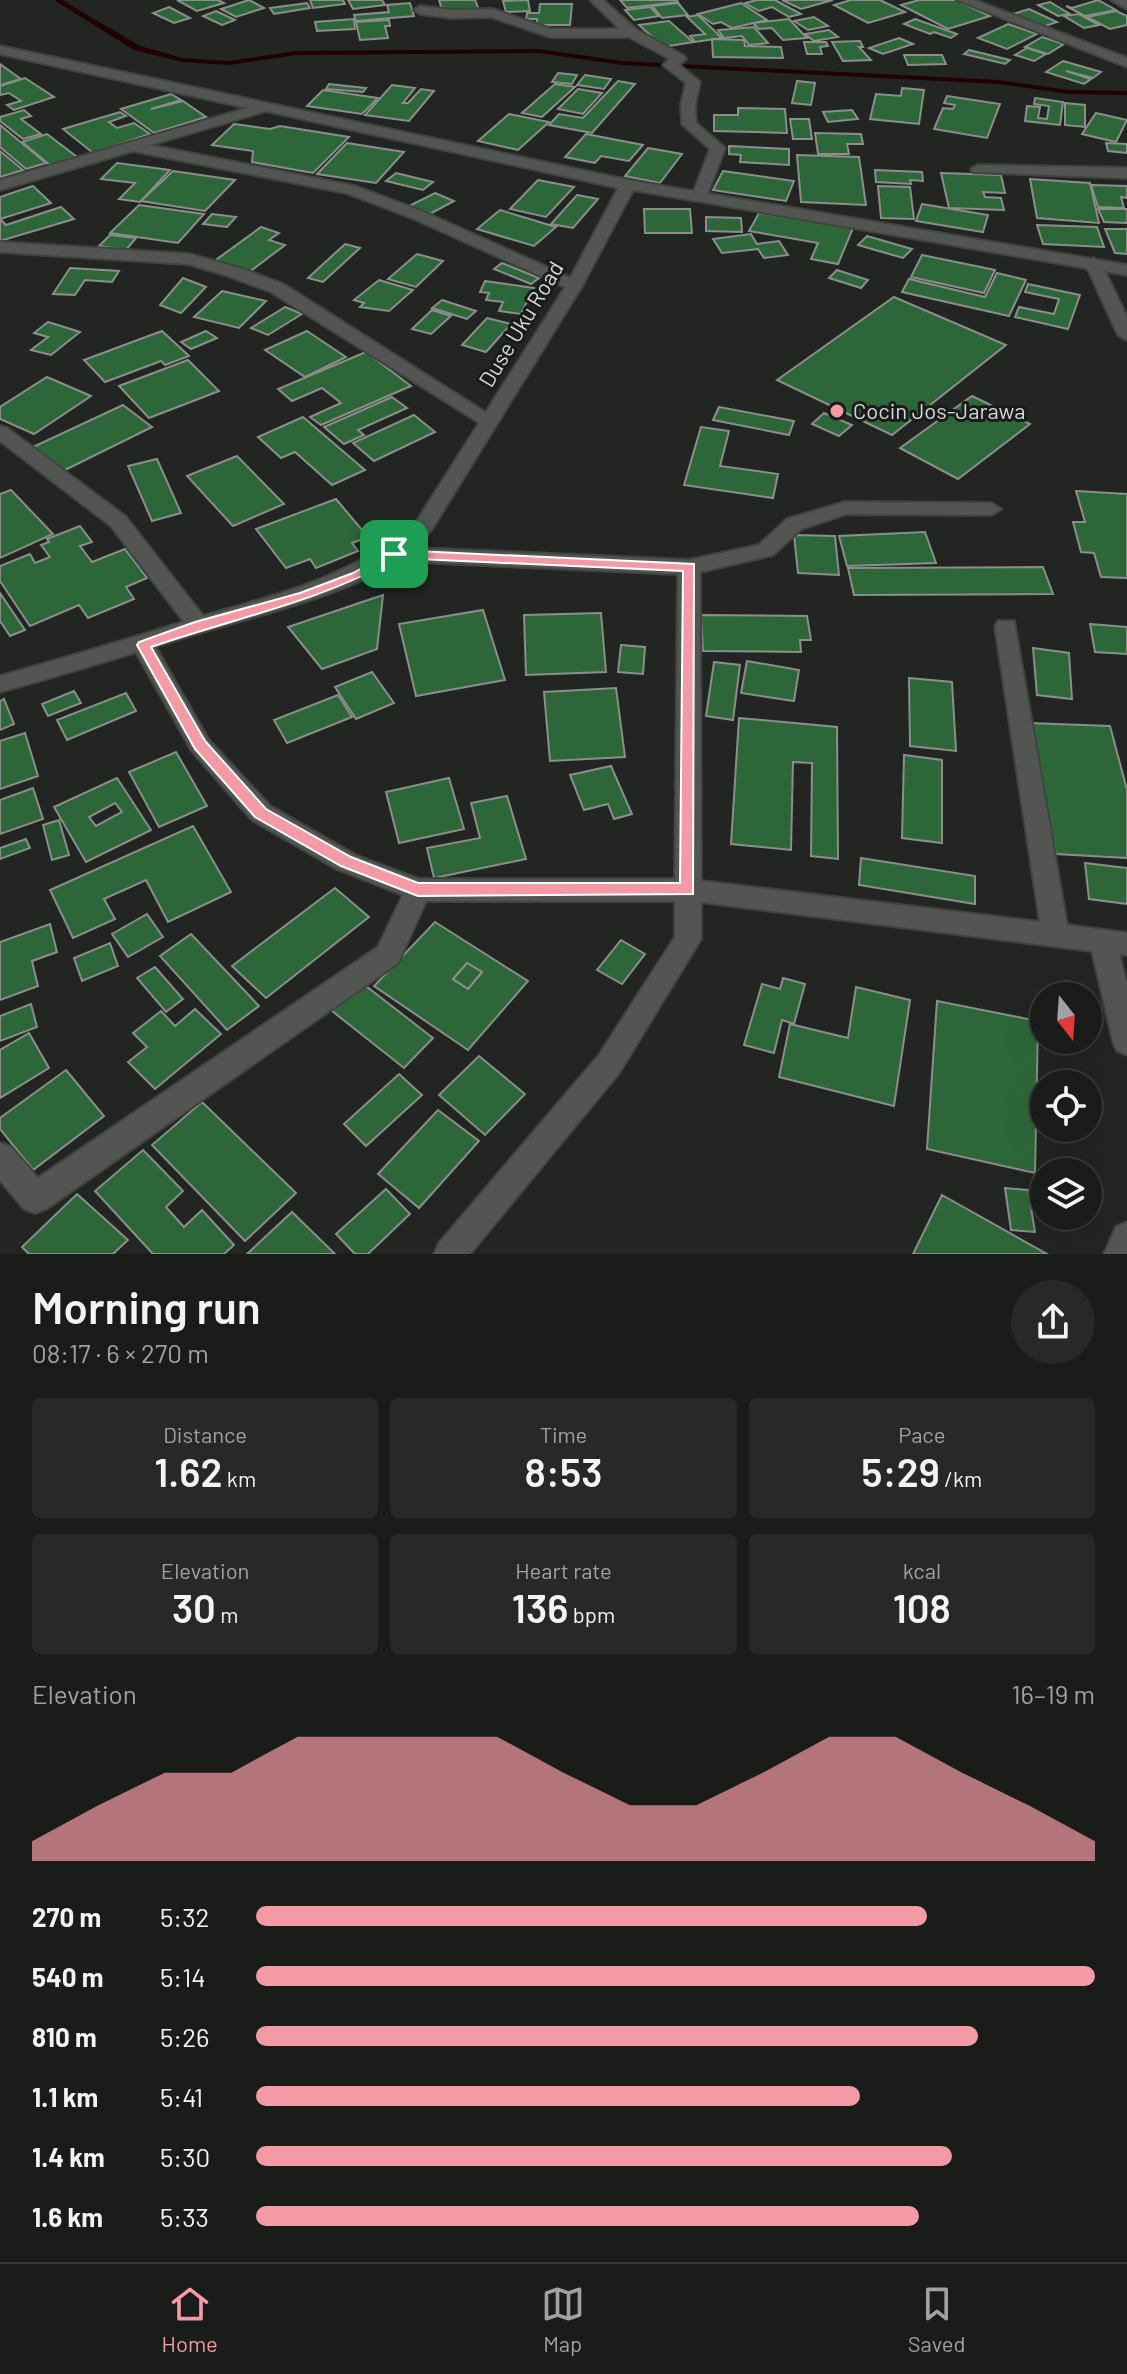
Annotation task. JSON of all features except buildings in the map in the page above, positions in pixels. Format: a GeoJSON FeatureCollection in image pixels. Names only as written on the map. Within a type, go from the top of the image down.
{"type":"FeatureCollection","features":[{"type":"Feature","properties":{"kind":"street"},"geometry":{"type":"LineString","coordinates":[[596,0],[632,33],[679,59],[670,65],[693,82],[688,105],[689,124],[718,148],[700,197]]}},
{"type":"Feature","properties":{"kind":"street"},"geometry":{"type":"LineString","coordinates":[[963,0],[1127,63]]}},
{"type":"Feature","properties":{"kind":"street"},"geometry":{"type":"LineString","coordinates":[[1117,0],[1127,5]]}},
{"type":"Feature","properties":{"kind":"street"},"geometry":{"type":"LineString","coordinates":[[420,10],[452,14],[492,13],[550,33],[632,33]]}},
{"type":"Feature","properties":{"kind":"street"},"geometry":{"type":"LineString","coordinates":[[0,50],[263,108],[466,144],[628,185],[1127,270]]}},
{"type":"Feature","properties":{"kind":"street"},"geometry":{"type":"LineString","coordinates":[[0,185],[263,108]]}},
{"type":"Feature","properties":{"kind":"street"},"geometry":{"type":"LineString","coordinates":[[136,147],[350,189],[418,215],[574,286]]}},
{"type":"Feature","properties":{"kind":"street"},"geometry":{"type":"LineString","coordinates":[[978,169],[1127,173]]}},
{"type":"Feature","properties":{"kind":"street","name":"Duse Uku Road"},"geometry":{"type":"LineString","coordinates":[[0,684],[304,597],[357,576],[394,554],[422,529],[574,286],[628,185]]}},
{"type":"Feature","properties":{"kind":"street"},"geometry":{"type":"LineString","coordinates":[[0,247],[189,259],[234,272],[277,288],[490,421]]}},
{"type":"Feature","properties":{"kind":"street"},"geometry":{"type":"LineString","coordinates":[[1093,263],[1127,335]]}},
{"type":"Feature","properties":{"kind":"street"},"geometry":{"type":"LineString","coordinates":[[0,432],[118,521],[199,626]]}},
{"type":"Feature","properties":{"kind":"street"},"geometry":{"type":"LineString","coordinates":[[394,554],[689,567],[766,550],[794,524],[845,508],[991,509]]}},
{"type":"Feature","properties":{"kind":"street"},"geometry":{"type":"LineString","coordinates":[[450,1254],[609,1064],[688,939],[689,567]]}},
{"type":"Feature","properties":{"kind":"street"},"geometry":{"type":"LineString","coordinates":[[1006,626],[1055,934]]}},
{"type":"Feature","properties":{"kind":"street"},"geometry":{"type":"LineString","coordinates":[[143,645],[200,745],[261,813],[346,862],[418,890],[687,890],[1115,943],[1127,1042]]}},
{"type":"Feature","properties":{"kind":"street"},"geometry":{"type":"LineString","coordinates":[[0,1157],[35,1198],[388,955],[418,890]]}},
{"type":"Feature","properties":{"kind":"street"},"geometry":{"type":"LineString","coordinates":[[1120,1254],[1127,1238]]}},
{"type":"Feature","properties":{"kind":"waterway"},"geometry":{"type":"LineString","coordinates":[[57,0],[137,48],[182,60],[229,63],[296,53],[539,51],[622,63],[999,82],[1069,92],[1127,93]]}},
{"type":"Feature","properties":{"kind":"place","name":"Cocin Jos-Jarawa"},"geometry":{"type":"Point","coordinates":[837,411]}},
{"type":"Feature","properties":{"kind":"route"},"geometry":{"type":"LineString","coordinates":[[394,554],[689,567],[687,890],[418,890],[346,862],[261,813],[200,745],[143,645],[304,597],[357,576],[394,554]]}}]}
